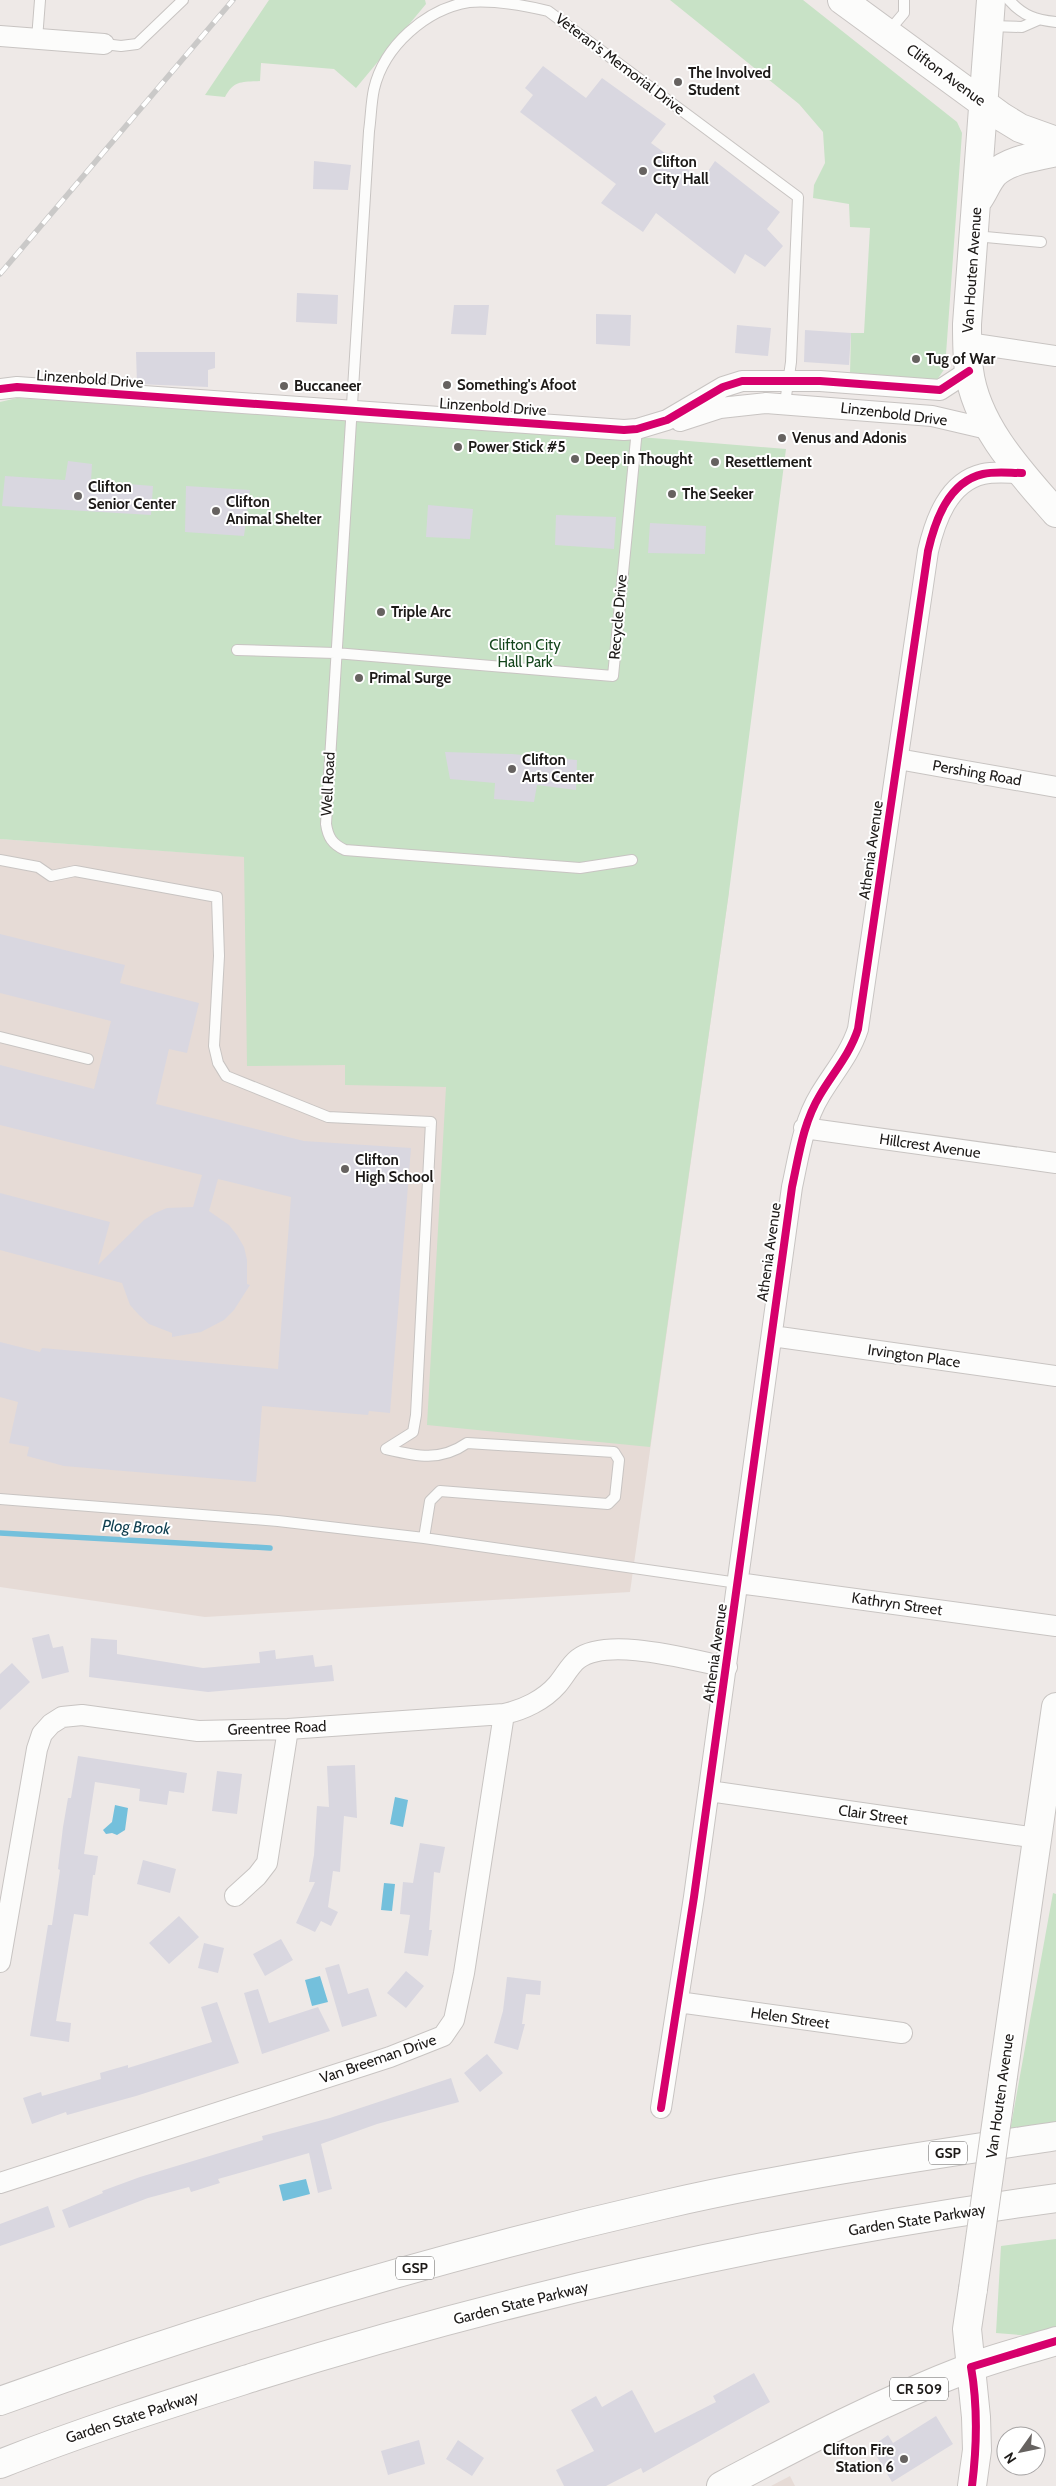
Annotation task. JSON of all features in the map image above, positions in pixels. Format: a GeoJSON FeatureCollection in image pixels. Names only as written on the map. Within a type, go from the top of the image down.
{"type":"FeatureCollection","features":[{"type":"Feature","properties":{"kind":"main road","name":"Clifton Avenue"},"geometry":{"type":"LineString","coordinates":[[842,0],[1020,128],[1056,141]]}},
{"type":"Feature","properties":{"kind":"main road","name":"Van Houten Avenue"},"geometry":{"type":"LineString","coordinates":[[990,13],[967,324],[969,372],[976,398],[992,430],[1022,473],[1056,513]]}},
{"type":"Feature","properties":{"kind":"main road"},"geometry":{"type":"LineString","coordinates":[[977,201],[990,180],[1003,167],[1022,160],[1056,152]]}},
{"type":"Feature","properties":{"kind":"main road","name":"Van Houten Avenue"},"geometry":{"type":"LineString","coordinates":[[972,2486],[976,2450],[976,2417],[967,2330],[1056,1707]]}},
{"type":"Feature","properties":{"kind":"main road","name":"GSP"},"geometry":{"type":"LineString","coordinates":[[0,2401],[96,2366],[306,2298],[494,2246],[684,2201],[840,2170],[1056,2136]]}},
{"type":"Feature","properties":{"kind":"main road","name":"Garden State Parkway"},"geometry":{"type":"LineString","coordinates":[[0,2464],[61,2440],[129,2417],[345,2349],[482,2312],[698,2260],[896,2222],[1056,2198]]}},
{"type":"Feature","properties":{"kind":"main road","name":"CR 509"},"geometry":{"type":"LineString","coordinates":[[721,2486],[824,2432],[971,2367],[1056,2341]]}},
{"type":"Feature","properties":{"kind":"street"},"geometry":{"type":"LineString","coordinates":[[0,36],[104,44]]}},
{"type":"Feature","properties":{"kind":"street"},"geometry":{"type":"LineString","coordinates":[[968,342],[1056,356]]}},
{"type":"Feature","properties":{"kind":"street","name":"Linzenbold Drive"},"geometry":{"type":"LineString","coordinates":[[643,428],[667,420],[723,387],[742,381],[788,381],[940,390],[969,372]]}},
{"type":"Feature","properties":{"kind":"street","name":"Linzenbold Drive"},"geometry":{"type":"LineString","coordinates":[[0,389],[27,388],[350,416],[643,428],[685,420],[720,408],[739,404],[785,403],[932,416],[992,430]]}},
{"type":"Feature","properties":{"kind":"street","name":"Athenia Avenue"},"geometry":{"type":"LineString","coordinates":[[661,2108],[727,1667],[792,1187],[804,1128],[819,1096],[853,1044],[858,1029],[928,551],[933,528],[941,510],[962,484],[984,473],[1022,473]]}},
{"type":"Feature","properties":{"kind":"street","name":"Pershing Road"},"geometry":{"type":"LineString","coordinates":[[898,759],[1056,788]]}},
{"type":"Feature","properties":{"kind":"street","name":"Hillcrest Avenue"},"geometry":{"type":"LineString","coordinates":[[804,1128],[1056,1163]]}},
{"type":"Feature","properties":{"kind":"street","name":"Irvington Place"},"geometry":{"type":"LineString","coordinates":[[772,1336],[1056,1376]]}},
{"type":"Feature","properties":{"kind":"street","name":"Kathryn Street"},"geometry":{"type":"LineString","coordinates":[[738,1583],[1056,1626]]}},
{"type":"Feature","properties":{"kind":"street","name":"Greentree Road"},"geometry":{"type":"LineString","coordinates":[[0,1962],[37,1748],[42,1734],[51,1724],[62,1717],[82,1715],[198,1731],[288,1729],[504,1714],[519,1711],[546,1695],[577,1660],[588,1652],[611,1648],[630,1649],[727,1667]]}},
{"type":"Feature","properties":{"kind":"street","name":"Van Breeman Drive"},"geometry":{"type":"LineString","coordinates":[[0,2183],[390,2057],[443,2036],[454,2020],[464,1972],[504,1714]]}},
{"type":"Feature","properties":{"kind":"street"},"geometry":{"type":"LineString","coordinates":[[235,1896],[257,1876],[267,1863],[288,1729]]}},
{"type":"Feature","properties":{"kind":"street","name":"Clair Street"},"geometry":{"type":"LineString","coordinates":[[709,1791],[1037,1838]]}},
{"type":"Feature","properties":{"kind":"street","name":"Helen Street"},"geometry":{"type":"LineString","coordinates":[[678,2002],[902,2033]]}},
{"type":"Feature","properties":{"kind":"lane"},"geometry":{"type":"LineString","coordinates":[[38,39],[40,0]]}},
{"type":"Feature","properties":{"kind":"lane"},"geometry":{"type":"LineString","coordinates":[[104,44],[121,46],[137,44],[183,0]]}},
{"type":"Feature","properties":{"kind":"lane"},"geometry":{"type":"LineString","coordinates":[[887,33],[904,13],[904,0]]}},
{"type":"Feature","properties":{"kind":"lane"},"geometry":{"type":"LineString","coordinates":[[1009,0],[1018,10],[1038,20],[1056,22]]}},
{"type":"Feature","properties":{"kind":"lane","name":"Veteran's Memorial Drive"},"geometry":{"type":"LineString","coordinates":[[350,416],[369,131],[374,88],[384,64],[409,31],[428,18],[468,2],[514,2],[548,11],[798,197],[792,352],[785,403]]}},
{"type":"Feature","properties":{"kind":"lane"},"geometry":{"type":"LineString","coordinates":[[990,13],[1022,27],[1038,20]]}},
{"type":"Feature","properties":{"kind":"lane"},"geometry":{"type":"LineString","coordinates":[[974,236],[1041,242]]}},
{"type":"Feature","properties":{"kind":"lane","name":"Well Road"},"geometry":{"type":"LineString","coordinates":[[350,416],[326,824],[328,835],[335,846],[345,850],[580,868],[632,860]]}},
{"type":"Feature","properties":{"kind":"lane","name":"Recycle Drive"},"geometry":{"type":"LineString","coordinates":[[335,653],[613,676],[643,428]]}},
{"type":"Feature","properties":{"kind":"lane"},"geometry":{"type":"LineString","coordinates":[[237,650],[335,653]]}},
{"type":"Feature","properties":{"kind":"lane"},"geometry":{"type":"LineString","coordinates":[[0,860],[38,867],[50,876],[75,870],[217,897],[219,956],[214,1046],[218,1063],[226,1076],[328,1117],[431,1122],[416,1416],[412,1432],[386,1449],[420,1457],[435,1457],[453,1451],[467,1443],[614,1452],[619,1460],[616,1497],[608,1504],[440,1491],[430,1501],[424,1538]]}},
{"type":"Feature","properties":{"kind":"lane"},"geometry":{"type":"LineString","coordinates":[[0,1037],[88,1059]]}},
{"type":"Feature","properties":{"kind":"lane"},"geometry":{"type":"LineString","coordinates":[[0,1499],[278,1521],[424,1538],[738,1583]]}},
{"type":"Feature","properties":{"kind":"shaded area","name":"Clifton High School"},"geometry":{"type":"Polygon","coordinates":[[[0,839],[729,892],[630,1592],[205,1617],[0,1587],[0,839]]]}},
{"type":"Feature","properties":{"kind":"shaded area"},"geometry":{"type":"Polygon","coordinates":[[[790,2476],[795,2486],[771,2486],[790,2476]]]}},
{"type":"Feature","properties":{"kind":"green space"},"geometry":{"type":"Polygon","coordinates":[[[269,0],[425,0],[426,4],[356,88],[334,69],[261,63],[260,81],[239,83],[228,91],[225,97],[205,95],[269,0]]]}},
{"type":"Feature","properties":{"kind":"green space"},"geometry":{"type":"Polygon","coordinates":[[[670,0],[803,0],[957,122],[962,133],[945,368],[937,380],[850,374],[851,333],[864,333],[870,228],[850,227],[849,204],[813,198],[814,185],[825,163],[823,132],[799,104],[670,0]]]}},
{"type":"Feature","properties":{"kind":"green space","name":"Clifton City Hall Park"},"geometry":{"type":"Polygon","coordinates":[[[17,398],[652,438],[786,449],[729,892],[650,1447],[427,1425],[446,1087],[345,1085],[345,1065],[247,1066],[244,857],[0,839],[0,402],[17,398]]]}},
{"type":"Feature","properties":{"kind":"green space"},"geometry":{"type":"Polygon","coordinates":[[[1053,1893],[1056,1894],[1056,2125],[1010,2131],[1053,1893]]]}},
{"type":"Feature","properties":{"kind":"green space"},"geometry":{"type":"Polygon","coordinates":[[[1056,2239],[1056,2329],[1032,2336],[996,2333],[1001,2246],[1056,2239]]]}},
{"type":"Feature","properties":{"kind":"water"},"geometry":{"type":"Polygon","coordinates":[[[395,1797],[408,1800],[403,1827],[390,1824],[395,1797]]]}},
{"type":"Feature","properties":{"kind":"water"},"geometry":{"type":"Polygon","coordinates":[[[115,1805],[128,1808],[125,1830],[117,1835],[112,1833],[106,1834],[103,1830],[112,1822],[115,1805]]]}},
{"type":"Feature","properties":{"kind":"water"},"geometry":{"type":"Polygon","coordinates":[[[384,1883],[395,1884],[392,1911],[381,1910],[384,1883]]]}},
{"type":"Feature","properties":{"kind":"water"},"geometry":{"type":"Polygon","coordinates":[[[320,1976],[328,2002],[312,2006],[305,1980],[320,1976]]]}},
{"type":"Feature","properties":{"kind":"water"},"geometry":{"type":"Polygon","coordinates":[[[306,2179],[310,2194],[283,2201],[279,2185],[306,2179]]]}},
{"type":"Feature","properties":{"kind":"building","name":"Clifton City Hall"},"geometry":{"type":"Polygon","coordinates":[[[543,66],[586,98],[602,78],[666,124],[651,143],[702,180],[715,161],[780,212],[767,229],[783,246],[765,267],[745,254],[735,274],[656,213],[643,232],[601,203],[616,184],[520,112],[533,95],[525,88],[543,66]]]}},
{"type":"Feature","properties":{"kind":"building"},"geometry":{"type":"Polygon","coordinates":[[[314,161],[351,165],[348,190],[313,189],[314,161]]]}},
{"type":"Feature","properties":{"kind":"building"},"geometry":{"type":"Polygon","coordinates":[[[297,293],[338,295],[337,324],[296,322],[297,293]]]}},
{"type":"Feature","properties":{"kind":"building"},"geometry":{"type":"Polygon","coordinates":[[[454,305],[489,305],[486,335],[451,334],[454,305]]]}},
{"type":"Feature","properties":{"kind":"building"},"geometry":{"type":"Polygon","coordinates":[[[596,314],[631,315],[630,346],[596,344],[596,314]]]}},
{"type":"Feature","properties":{"kind":"building"},"geometry":{"type":"Polygon","coordinates":[[[737,325],[771,328],[768,356],[735,353],[737,325]]]}},
{"type":"Feature","properties":{"kind":"building"},"geometry":{"type":"Polygon","coordinates":[[[805,330],[851,333],[849,365],[804,362],[805,330]]]}},
{"type":"Feature","properties":{"kind":"building"},"geometry":{"type":"Polygon","coordinates":[[[136,352],[215,352],[215,368],[208,370],[208,387],[137,384],[136,352]]]}},
{"type":"Feature","properties":{"kind":"building","name":"Clifton Senior Center"},"geometry":{"type":"Polygon","coordinates":[[[68,461],[92,464],[91,481],[153,486],[151,515],[2,506],[5,476],[65,480],[68,461]]]}},
{"type":"Feature","properties":{"kind":"building","name":"Clifton Animal Shelter"},"geometry":{"type":"Polygon","coordinates":[[[186,486],[250,490],[244,536],[185,532],[186,486]]]}},
{"type":"Feature","properties":{"kind":"building"},"geometry":{"type":"Polygon","coordinates":[[[428,505],[473,509],[470,539],[426,537],[428,505]]]}},
{"type":"Feature","properties":{"kind":"building"},"geometry":{"type":"Polygon","coordinates":[[[556,515],[616,517],[614,549],[555,545],[556,515]]]}},
{"type":"Feature","properties":{"kind":"building"},"geometry":{"type":"Polygon","coordinates":[[[650,523],[706,526],[705,554],[648,553],[650,523]]]}},
{"type":"Feature","properties":{"kind":"building","name":"Clifton Arts Center"},"geometry":{"type":"Polygon","coordinates":[[[445,752],[512,754],[577,760],[576,790],[537,785],[534,802],[494,799],[495,783],[450,779],[445,752]]]}},
{"type":"Feature","properties":{"kind":"building"},"geometry":{"type":"Polygon","coordinates":[[[0,934],[125,965],[120,983],[199,1003],[187,1053],[169,1049],[156,1104],[304,1141],[411,1148],[390,1413],[369,1411],[368,1415],[262,1406],[256,1482],[64,1466],[27,1456],[29,1447],[9,1443],[18,1402],[0,1397],[0,1342],[40,1352],[42,1348],[278,1369],[291,1197],[218,1179],[209,1211],[229,1225],[244,1247],[247,1260],[247,1284],[250,1285],[234,1310],[224,1320],[201,1332],[172,1337],[172,1333],[149,1324],[139,1315],[130,1305],[122,1283],[0,1250],[0,1193],[110,1222],[98,1265],[144,1220],[155,1213],[167,1208],[193,1207],[202,1175],[0,1125],[0,1065],[94,1089],[111,1021],[0,993],[0,934]]]}},
{"type":"Feature","properties":{"kind":"building"},"geometry":{"type":"Polygon","coordinates":[[[49,1634],[53,1648],[63,1646],[69,1672],[42,1679],[32,1638],[49,1634]]]}},
{"type":"Feature","properties":{"kind":"building"},"geometry":{"type":"Polygon","coordinates":[[[91,1638],[117,1640],[117,1654],[203,1668],[260,1663],[259,1652],[275,1650],[276,1659],[313,1655],[315,1667],[332,1665],[334,1681],[208,1692],[89,1677],[91,1638]]]}},
{"type":"Feature","properties":{"kind":"building"},"geometry":{"type":"Polygon","coordinates":[[[12,1663],[30,1682],[0,1710],[0,1674],[12,1663]]]}},
{"type":"Feature","properties":{"kind":"building"},"geometry":{"type":"Polygon","coordinates":[[[78,1756],[187,1773],[184,1793],[169,1791],[167,1805],[139,1801],[140,1789],[95,1782],[84,1854],[98,1856],[95,1875],[93,1875],[88,1916],[74,1914],[56,2021],[71,2023],[69,2042],[30,2036],[48,1925],[52,1925],[60,1870],[58,1869],[63,1827],[68,1798],[71,1798],[78,1756]]]}},
{"type":"Feature","properties":{"kind":"building"},"geometry":{"type":"Polygon","coordinates":[[[355,1765],[357,1818],[344,1816],[340,1872],[333,1871],[328,1907],[338,1912],[331,1926],[321,1921],[315,1932],[296,1923],[315,1882],[309,1882],[314,1855],[317,1806],[329,1807],[327,1766],[355,1765]]]}},
{"type":"Feature","properties":{"kind":"building"},"geometry":{"type":"Polygon","coordinates":[[[217,1771],[242,1774],[237,1814],[212,1811],[217,1771]]]}},
{"type":"Feature","properties":{"kind":"building"},"geometry":{"type":"Polygon","coordinates":[[[420,1843],[445,1847],[440,1873],[434,1872],[429,1930],[432,1930],[428,1956],[404,1953],[410,1915],[400,1914],[403,1882],[413,1883],[420,1843]]]}},
{"type":"Feature","properties":{"kind":"building"},"geometry":{"type":"Polygon","coordinates":[[[143,1860],[176,1869],[170,1893],[137,1884],[143,1860]]]}},
{"type":"Feature","properties":{"kind":"building"},"geometry":{"type":"Polygon","coordinates":[[[179,1916],[199,1937],[169,1964],[149,1943],[179,1916]]]}},
{"type":"Feature","properties":{"kind":"building"},"geometry":{"type":"Polygon","coordinates":[[[281,1939],[293,1960],[265,1976],[253,1954],[281,1939]]]}},
{"type":"Feature","properties":{"kind":"building"},"geometry":{"type":"Polygon","coordinates":[[[204,1943],[224,1948],[218,1973],[198,1968],[204,1943]]]}},
{"type":"Feature","properties":{"kind":"building"},"geometry":{"type":"Polygon","coordinates":[[[339,1964],[348,1994],[368,1988],[377,2016],[342,2027],[325,1968],[339,1964]]]}},
{"type":"Feature","properties":{"kind":"building"},"geometry":{"type":"Polygon","coordinates":[[[406,1971],[424,1986],[406,2008],[387,1993],[406,1971]]]}},
{"type":"Feature","properties":{"kind":"building"},"geometry":{"type":"Polygon","coordinates":[[[507,1977],[541,1981],[540,1995],[526,1994],[522,2024],[525,2024],[518,2050],[494,2043],[503,2011],[507,1977]]]}},
{"type":"Feature","properties":{"kind":"building"},"geometry":{"type":"Polygon","coordinates":[[[258,1989],[269,2023],[318,2007],[330,2031],[262,2054],[244,1993],[258,1989]]]}},
{"type":"Feature","properties":{"kind":"building"},"geometry":{"type":"Polygon","coordinates":[[[217,2002],[239,2063],[136,2096],[67,2115],[66,2112],[32,2124],[23,2098],[41,2092],[42,2096],[101,2079],[100,2073],[128,2065],[128,2068],[212,2042],[201,2007],[217,2002]]]}},
{"type":"Feature","properties":{"kind":"building"},"geometry":{"type":"Polygon","coordinates":[[[487,2054],[503,2073],[480,2092],[464,2073],[487,2054]]]}},
{"type":"Feature","properties":{"kind":"building"},"geometry":{"type":"Polygon","coordinates":[[[451,2078],[459,2102],[377,2124],[321,2144],[332,2189],[318,2193],[309,2153],[218,2179],[220,2183],[191,2192],[189,2187],[148,2198],[69,2228],[62,2210],[103,2193],[102,2191],[140,2177],[263,2140],[262,2136],[330,2118],[451,2078]]]}},
{"type":"Feature","properties":{"kind":"building"},"geometry":{"type":"Polygon","coordinates":[[[48,2206],[55,2227],[0,2246],[0,2224],[48,2206]]]}},
{"type":"Feature","properties":{"kind":"building"},"geometry":{"type":"Polygon","coordinates":[[[754,2373],[770,2402],[643,2473],[641,2468],[606,2486],[564,2486],[556,2470],[594,2451],[571,2410],[596,2396],[602,2407],[632,2390],[655,2433],[716,2402],[713,2396],[754,2373]]]}},
{"type":"Feature","properties":{"kind":"building","name":"Clifton Fire Station 6"},"geometry":{"type":"Polygon","coordinates":[[[936,2416],[953,2444],[892,2482],[871,2447],[888,2435],[893,2443],[936,2416]]]}},
{"type":"Feature","properties":{"kind":"building"},"geometry":{"type":"Polygon","coordinates":[[[419,2440],[425,2464],[388,2475],[381,2451],[419,2440]]]}},
{"type":"Feature","properties":{"kind":"building"},"geometry":{"type":"Polygon","coordinates":[[[458,2440],[484,2458],[472,2476],[446,2459],[458,2440]]]}},
{"type":"Feature","properties":{"kind":"waterway","name":"Plog Brook"},"geometry":{"type":"LineString","coordinates":[[0,1533],[270,1548]]}},
{"type":"Feature","properties":{"kind":"railway"},"geometry":{"type":"LineString","coordinates":[[0,274],[233,0]]}},
{"type":"Feature","properties":{"kind":"cycle path"},"geometry":{"type":"LineString","coordinates":[[0,389],[17,387],[624,430],[637,429],[667,420],[723,387],[742,381],[820,381],[940,390],[969,371]]}},
{"type":"Feature","properties":{"kind":"cycle path"},"geometry":{"type":"LineString","coordinates":[[661,2108],[694,1897],[792,1187],[809,1117],[820,1095],[851,1047],[858,1029],[928,551],[939,516],[952,494],[961,485],[971,478],[988,473],[1022,473]]}},
{"type":"Feature","properties":{"kind":"cycle path"},"geometry":{"type":"LineString","coordinates":[[972,2486],[976,2426],[971,2367],[1056,2341]]}},
{"type":"Feature","properties":{"kind":"place","name":"The Involved Student"},"geometry":{"type":"Point","coordinates":[678,82]}},
{"type":"Feature","properties":{"kind":"place","name":"Clifton City Hall"},"geometry":{"type":"Point","coordinates":[643,171]}},
{"type":"Feature","properties":{"kind":"place","name":"Tug of War"},"geometry":{"type":"Point","coordinates":[916,359]}},
{"type":"Feature","properties":{"kind":"place","name":"Something's Afoot"},"geometry":{"type":"Point","coordinates":[447,385]}},
{"type":"Feature","properties":{"kind":"place","name":"Buccaneer"},"geometry":{"type":"Point","coordinates":[284,386]}},
{"type":"Feature","properties":{"kind":"place","name":"Venus and Adonis"},"geometry":{"type":"Point","coordinates":[782,438]}},
{"type":"Feature","properties":{"kind":"place","name":"Power Stick #5"},"geometry":{"type":"Point","coordinates":[458,447]}},
{"type":"Feature","properties":{"kind":"place","name":"Deep in Thought"},"geometry":{"type":"Point","coordinates":[575,459]}},
{"type":"Feature","properties":{"kind":"place","name":"Resettlement"},"geometry":{"type":"Point","coordinates":[715,462]}},
{"type":"Feature","properties":{"kind":"place","name":"The Seeker"},"geometry":{"type":"Point","coordinates":[672,494]}},
{"type":"Feature","properties":{"kind":"place","name":"Clifton Senior Center"},"geometry":{"type":"Point","coordinates":[78,496]}},
{"type":"Feature","properties":{"kind":"place","name":"Clifton Animal Shelter"},"geometry":{"type":"Point","coordinates":[216,511]}},
{"type":"Feature","properties":{"kind":"place","name":"Triple Arc"},"geometry":{"type":"Point","coordinates":[381,612]}},
{"type":"Feature","properties":{"kind":"place","name":"Primal Surge"},"geometry":{"type":"Point","coordinates":[359,678]}},
{"type":"Feature","properties":{"kind":"place","name":"Clifton Arts Center"},"geometry":{"type":"Point","coordinates":[512,769]}},
{"type":"Feature","properties":{"kind":"place","name":"Clifton High School"},"geometry":{"type":"Point","coordinates":[345,1169]}},
{"type":"Feature","properties":{"kind":"place","name":"Clifton Fire Station 6"},"geometry":{"type":"Point","coordinates":[904,2459]}}]}
